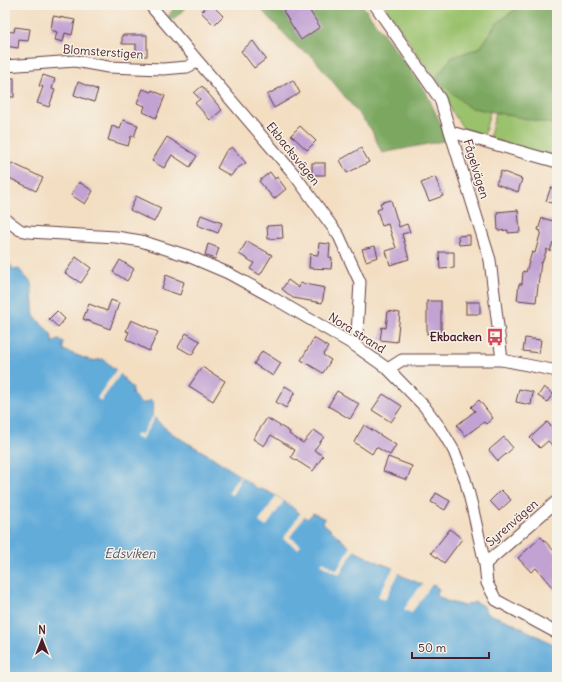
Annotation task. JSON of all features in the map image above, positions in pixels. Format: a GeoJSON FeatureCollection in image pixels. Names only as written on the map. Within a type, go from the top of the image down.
{"type":"FeatureCollection","features":[{"type":"Feature","properties":{"kind":"street","name":"Ekbacksvägen"},"geometry":{"type":"LineString","coordinates":[[150,5],[294,174],[339,236],[360,282],[357,334],[354,344]]}},
{"type":"Feature","properties":{"kind":"street","name":"Fågelvägen"},"geometry":{"type":"LineString","coordinates":[[375,5],[440,99],[490,260],[502,360]]}},
{"type":"Feature","properties":{"kind":"street","name":"Blomsterstigen"},"geometry":{"type":"LineString","coordinates":[[5,66],[75,61],[108,67],[163,68],[187,67],[197,62]]}},
{"type":"Feature","properties":{"kind":"street"},"geometry":{"type":"LineString","coordinates":[[451,132],[557,162]]}},
{"type":"Feature","properties":{"kind":"street","name":"Nora strand"},"geometry":{"type":"LineString","coordinates":[[5,219],[20,230],[29,232],[116,237],[141,240],[188,256],[228,273],[264,292],[354,344],[388,369],[424,406],[441,429],[454,451],[464,479],[485,564],[487,583],[496,600],[557,633]]}},
{"type":"Feature","properties":{"kind":"street"},"geometry":{"type":"LineString","coordinates":[[388,369],[402,360],[502,360],[557,371]]}},
{"type":"Feature","properties":{"kind":"street","name":"Syrenvägen"},"geometry":{"type":"LineString","coordinates":[[485,564],[557,501]]}},
{"type":"Feature","properties":{"kind":"green space"},"geometry":{"type":"Polygon","coordinates":[[[176,5],[189,5],[171,21],[168,17],[176,5]]]}},
{"type":"Feature","properties":{"kind":"green space"},"geometry":{"type":"Polygon","coordinates":[[[257,5],[362,5],[425,90],[448,140],[382,153],[371,129],[312,56],[298,48],[257,5]]]}},
{"type":"Feature","properties":{"kind":"green space"},"geometry":{"type":"Polygon","coordinates":[[[384,5],[521,5],[496,24],[481,47],[451,58],[468,107],[490,111],[484,136],[463,128],[438,90],[436,78],[426,67],[384,5]]]}},
{"type":"Feature","properties":{"kind":"green space"},"geometry":{"type":"Polygon","coordinates":[[[521,5],[557,5],[557,125],[468,107],[436,78],[451,58],[481,47],[496,24],[521,5]]]}},
{"type":"Feature","properties":{"kind":"green space"},"geometry":{"type":"Polygon","coordinates":[[[496,112],[557,125],[557,158],[489,139],[496,112]]]}},
{"type":"Feature","properties":{"kind":"water","name":"Edsviken"},"geometry":{"type":"Polygon","coordinates":[[[5,252],[10,265],[14,270],[19,269],[31,283],[34,316],[51,334],[53,343],[58,340],[63,341],[63,350],[92,361],[103,359],[119,373],[133,389],[132,394],[141,403],[146,403],[151,400],[153,403],[152,415],[172,434],[204,452],[258,489],[264,490],[277,497],[307,519],[313,513],[325,519],[323,523],[354,551],[397,570],[400,575],[428,587],[434,585],[439,589],[436,595],[446,601],[464,606],[475,602],[484,606],[486,613],[508,621],[557,646],[557,677],[5,677],[5,252]]]}},
{"type":"Feature","properties":{"kind":"pier"},"geometry":{"type":"Polygon","coordinates":[[[116,370],[121,373],[101,401],[97,398],[116,370]]]}},
{"type":"Feature","properties":{"kind":"pier"},"geometry":{"type":"Polygon","coordinates":[[[153,416],[155,417],[141,440],[135,437],[137,433],[141,435],[153,416]]]}},
{"type":"Feature","properties":{"kind":"pier"},"geometry":{"type":"Polygon","coordinates":[[[240,476],[240,482],[232,495],[228,493],[236,480],[240,476]]]}},
{"type":"Feature","properties":{"kind":"pier"},"geometry":{"type":"Polygon","coordinates":[[[276,496],[284,501],[266,527],[259,522],[276,496]]]}},
{"type":"Feature","properties":{"kind":"pier"},"geometry":{"type":"Polygon","coordinates":[[[301,512],[305,515],[290,537],[301,545],[298,549],[283,539],[301,512]]]}},
{"type":"Feature","properties":{"kind":"pier"},"geometry":{"type":"Polygon","coordinates":[[[351,546],[355,549],[339,575],[321,565],[323,562],[337,570],[351,546]]]}},
{"type":"Feature","properties":{"kind":"pier"},"geometry":{"type":"Polygon","coordinates":[[[394,567],[400,571],[385,600],[378,596],[394,567]]]}},
{"type":"Feature","properties":{"kind":"pier"},"geometry":{"type":"Polygon","coordinates":[[[425,583],[428,585],[431,584],[431,586],[411,613],[404,609],[419,588],[425,583]]]}},
{"type":"Feature","properties":{"kind":"building"},"geometry":{"type":"Polygon","coordinates":[[[208,5],[212,5],[223,16],[214,25],[201,12],[208,5]]]}},
{"type":"Feature","properties":{"kind":"building"},"geometry":{"type":"Polygon","coordinates":[[[293,5],[306,5],[320,27],[301,40],[283,11],[293,5]]]}},
{"type":"Feature","properties":{"kind":"building"},"geometry":{"type":"Polygon","coordinates":[[[53,16],[75,20],[72,35],[65,33],[63,42],[55,40],[57,32],[51,30],[53,16]]]}},
{"type":"Feature","properties":{"kind":"building"},"geometry":{"type":"Polygon","coordinates":[[[15,27],[30,29],[28,41],[19,40],[18,48],[5,46],[5,31],[14,32],[15,27]]]}},
{"type":"Feature","properties":{"kind":"building"},"geometry":{"type":"Polygon","coordinates":[[[122,35],[147,35],[147,56],[136,56],[136,44],[122,44],[122,35]]]}},
{"type":"Feature","properties":{"kind":"building"},"geometry":{"type":"Polygon","coordinates":[[[253,41],[266,59],[254,68],[241,51],[253,41]]]}},
{"type":"Feature","properties":{"kind":"building"},"geometry":{"type":"Polygon","coordinates":[[[43,75],[55,79],[52,89],[55,90],[49,107],[37,103],[43,87],[39,86],[43,75]]]}},
{"type":"Feature","properties":{"kind":"building"},"geometry":{"type":"Polygon","coordinates":[[[5,78],[14,78],[14,97],[5,97],[5,78]]]}},
{"type":"Feature","properties":{"kind":"building"},"geometry":{"type":"Polygon","coordinates":[[[293,80],[300,93],[274,108],[267,95],[293,80]]]}},
{"type":"Feature","properties":{"kind":"building"},"geometry":{"type":"Polygon","coordinates":[[[78,82],[98,90],[94,102],[74,95],[78,82]]]}},
{"type":"Feature","properties":{"kind":"building"},"geometry":{"type":"Polygon","coordinates":[[[202,86],[222,110],[210,120],[195,103],[200,99],[194,93],[202,86]]]}},
{"type":"Feature","properties":{"kind":"building"},"geometry":{"type":"Polygon","coordinates":[[[143,89],[151,92],[152,90],[165,96],[156,118],[143,112],[145,106],[137,103],[143,89]]]}},
{"type":"Feature","properties":{"kind":"building"},"geometry":{"type":"Polygon","coordinates":[[[123,120],[138,125],[134,137],[131,136],[128,146],[108,140],[112,126],[120,129],[123,120]]]}},
{"type":"Feature","properties":{"kind":"building"},"geometry":{"type":"Polygon","coordinates":[[[300,126],[316,141],[307,150],[291,135],[300,126]]]}},
{"type":"Feature","properties":{"kind":"building"},"geometry":{"type":"Polygon","coordinates":[[[167,137],[197,156],[190,167],[172,155],[164,168],[152,161],[167,137]]]}},
{"type":"Feature","properties":{"kind":"building"},"geometry":{"type":"Polygon","coordinates":[[[232,147],[246,163],[236,169],[231,176],[217,168],[226,151],[232,147]]]}},
{"type":"Feature","properties":{"kind":"building"},"geometry":{"type":"Polygon","coordinates":[[[361,148],[369,162],[347,173],[340,160],[361,148]]]}},
{"type":"Feature","properties":{"kind":"building"},"geometry":{"type":"Polygon","coordinates":[[[12,163],[43,178],[36,191],[5,176],[12,163]]]}},
{"type":"Feature","properties":{"kind":"building"},"geometry":{"type":"Polygon","coordinates":[[[312,163],[325,163],[325,175],[312,175],[312,163]]]}},
{"type":"Feature","properties":{"kind":"building"},"geometry":{"type":"Polygon","coordinates":[[[501,171],[522,179],[518,192],[496,184],[501,171]]]}},
{"type":"Feature","properties":{"kind":"building"},"geometry":{"type":"Polygon","coordinates":[[[270,172],[275,179],[277,177],[286,189],[274,199],[259,181],[270,172]]]}},
{"type":"Feature","properties":{"kind":"building"},"geometry":{"type":"Polygon","coordinates":[[[435,177],[443,196],[429,201],[421,183],[435,177]]]}},
{"type":"Feature","properties":{"kind":"building"},"geometry":{"type":"Polygon","coordinates":[[[79,182],[93,191],[85,204],[71,195],[79,182]]]}},
{"type":"Feature","properties":{"kind":"building"},"geometry":{"type":"Polygon","coordinates":[[[551,187],[557,189],[557,205],[546,201],[551,187]]]}},
{"type":"Feature","properties":{"kind":"building"},"geometry":{"type":"Polygon","coordinates":[[[136,196],[161,208],[154,222],[130,210],[136,196]]]}},
{"type":"Feature","properties":{"kind":"building"},"geometry":{"type":"Polygon","coordinates":[[[391,200],[399,227],[407,224],[410,232],[402,234],[409,259],[390,265],[386,251],[396,248],[388,224],[382,226],[377,210],[382,208],[380,203],[391,200]]]}},
{"type":"Feature","properties":{"kind":"building"},"geometry":{"type":"Polygon","coordinates":[[[518,210],[520,232],[508,233],[508,230],[498,231],[497,212],[518,210]]]}},
{"type":"Feature","properties":{"kind":"building"},"geometry":{"type":"Polygon","coordinates":[[[201,215],[222,223],[218,233],[197,225],[201,215]]]}},
{"type":"Feature","properties":{"kind":"building"},"geometry":{"type":"Polygon","coordinates":[[[542,218],[557,222],[554,233],[557,234],[557,243],[553,242],[550,251],[547,249],[542,263],[541,262],[536,302],[517,300],[519,284],[522,284],[523,271],[526,272],[532,252],[535,253],[541,231],[538,230],[542,218]]]}},
{"type":"Feature","properties":{"kind":"building"},"geometry":{"type":"Polygon","coordinates":[[[282,225],[283,238],[268,239],[267,226],[282,225]]]}},
{"type":"Feature","properties":{"kind":"building"},"geometry":{"type":"Polygon","coordinates":[[[470,235],[470,244],[459,245],[458,236],[470,235]]]}},
{"type":"Feature","properties":{"kind":"building"},"geometry":{"type":"Polygon","coordinates":[[[247,241],[272,255],[260,275],[250,269],[254,263],[239,254],[247,241]]]}},
{"type":"Feature","properties":{"kind":"building"},"geometry":{"type":"Polygon","coordinates":[[[319,243],[330,244],[329,257],[332,258],[331,269],[309,268],[310,254],[318,255],[319,243]]]}},
{"type":"Feature","properties":{"kind":"building"},"geometry":{"type":"Polygon","coordinates":[[[208,244],[219,248],[215,259],[205,255],[208,244]]]}},
{"type":"Feature","properties":{"kind":"building"},"geometry":{"type":"Polygon","coordinates":[[[375,246],[378,257],[366,261],[362,249],[375,246]]]}},
{"type":"Feature","properties":{"kind":"building"},"geometry":{"type":"Polygon","coordinates":[[[439,252],[454,252],[454,268],[440,269],[439,252]]]}},
{"type":"Feature","properties":{"kind":"building"},"geometry":{"type":"Polygon","coordinates":[[[76,257],[91,268],[81,283],[65,273],[76,257]]]}},
{"type":"Feature","properties":{"kind":"building"},"geometry":{"type":"Polygon","coordinates":[[[120,260],[134,269],[127,281],[113,272],[120,260]]]}},
{"type":"Feature","properties":{"kind":"building"},"geometry":{"type":"Polygon","coordinates":[[[166,275],[184,282],[180,295],[162,289],[166,275]]]}},
{"type":"Feature","properties":{"kind":"building"},"geometry":{"type":"Polygon","coordinates":[[[288,280],[299,288],[300,283],[325,288],[322,303],[293,298],[282,289],[288,280]]]}},
{"type":"Feature","properties":{"kind":"building"},"geometry":{"type":"Polygon","coordinates":[[[111,300],[119,303],[110,329],[83,319],[89,304],[107,311],[111,300]]]}},
{"type":"Feature","properties":{"kind":"building"},"geometry":{"type":"Polygon","coordinates":[[[427,301],[441,301],[441,334],[427,334],[427,301]]]}},
{"type":"Feature","properties":{"kind":"building"},"geometry":{"type":"Polygon","coordinates":[[[466,302],[480,302],[480,314],[466,314],[466,302]]]}},
{"type":"Feature","properties":{"kind":"building"},"geometry":{"type":"Polygon","coordinates":[[[57,311],[65,319],[58,327],[49,319],[57,311]]]}},
{"type":"Feature","properties":{"kind":"building"},"geometry":{"type":"Polygon","coordinates":[[[388,311],[400,313],[397,342],[380,340],[382,327],[386,328],[388,311]]]}},
{"type":"Feature","properties":{"kind":"building"},"geometry":{"type":"Polygon","coordinates":[[[131,320],[158,332],[149,351],[126,339],[129,332],[126,331],[131,320]]]}},
{"type":"Feature","properties":{"kind":"building"},"geometry":{"type":"Polygon","coordinates":[[[186,333],[200,341],[192,355],[178,347],[186,333]]]}},
{"type":"Feature","properties":{"kind":"building"},"geometry":{"type":"Polygon","coordinates":[[[314,338],[328,347],[323,355],[331,360],[323,373],[301,360],[314,338]]]}},
{"type":"Feature","properties":{"kind":"building"},"geometry":{"type":"Polygon","coordinates":[[[525,338],[541,340],[539,353],[523,351],[525,338]]]}},
{"type":"Feature","properties":{"kind":"building"},"geometry":{"type":"Polygon","coordinates":[[[262,351],[281,363],[273,376],[254,364],[262,351]]]}},
{"type":"Feature","properties":{"kind":"building"},"geometry":{"type":"Polygon","coordinates":[[[202,367],[225,381],[213,401],[189,386],[202,367]]]}},
{"type":"Feature","properties":{"kind":"building"},"geometry":{"type":"Polygon","coordinates":[[[285,386],[295,392],[286,408],[276,402],[285,386]]]}},
{"type":"Feature","properties":{"kind":"building"},"geometry":{"type":"Polygon","coordinates":[[[544,387],[553,394],[547,402],[538,396],[544,387]]]}},
{"type":"Feature","properties":{"kind":"building"},"geometry":{"type":"Polygon","coordinates":[[[519,389],[533,392],[531,405],[516,402],[519,389]]]}},
{"type":"Feature","properties":{"kind":"building"},"geometry":{"type":"Polygon","coordinates":[[[337,391],[359,404],[350,419],[328,406],[337,391]]]}},
{"type":"Feature","properties":{"kind":"building"},"geometry":{"type":"Polygon","coordinates":[[[383,394],[402,406],[391,422],[372,410],[383,394]]]}},
{"type":"Feature","properties":{"kind":"building"},"geometry":{"type":"Polygon","coordinates":[[[479,400],[493,418],[486,424],[484,422],[465,436],[457,425],[475,411],[471,407],[479,400]]]}},
{"type":"Feature","properties":{"kind":"building"},"geometry":{"type":"Polygon","coordinates":[[[267,418],[290,432],[289,434],[303,443],[314,430],[324,437],[314,450],[323,456],[313,471],[291,457],[295,450],[271,435],[264,446],[253,439],[267,418]]]}},
{"type":"Feature","properties":{"kind":"building"},"geometry":{"type":"Polygon","coordinates":[[[547,422],[557,432],[557,450],[548,441],[540,448],[530,438],[547,422]]]}},
{"type":"Feature","properties":{"kind":"building"},"geometry":{"type":"Polygon","coordinates":[[[364,425],[396,445],[390,455],[376,447],[372,454],[354,442],[364,425]]]}},
{"type":"Feature","properties":{"kind":"building"},"geometry":{"type":"Polygon","coordinates":[[[504,437],[513,448],[498,461],[489,450],[504,437]]]}},
{"type":"Feature","properties":{"kind":"building"},"geometry":{"type":"Polygon","coordinates":[[[388,457],[412,466],[407,480],[383,471],[388,457]]]}},
{"type":"Feature","properties":{"kind":"building"},"geometry":{"type":"Polygon","coordinates":[[[501,490],[511,500],[499,511],[490,501],[501,490]]]}},
{"type":"Feature","properties":{"kind":"building"},"geometry":{"type":"Polygon","coordinates":[[[436,493],[450,501],[445,510],[431,502],[436,493]]]}},
{"type":"Feature","properties":{"kind":"building"},"geometry":{"type":"Polygon","coordinates":[[[450,529],[462,539],[444,563],[431,553],[450,529]]]}},
{"type":"Feature","properties":{"kind":"building"},"geometry":{"type":"Polygon","coordinates":[[[541,537],[557,554],[557,593],[536,568],[531,572],[518,558],[541,537]]]}},
{"type":"Feature","properties":{"kind":"place","name":"Ekbacken"},"geometry":{"type":"Point","coordinates":[495,337]}}]}
